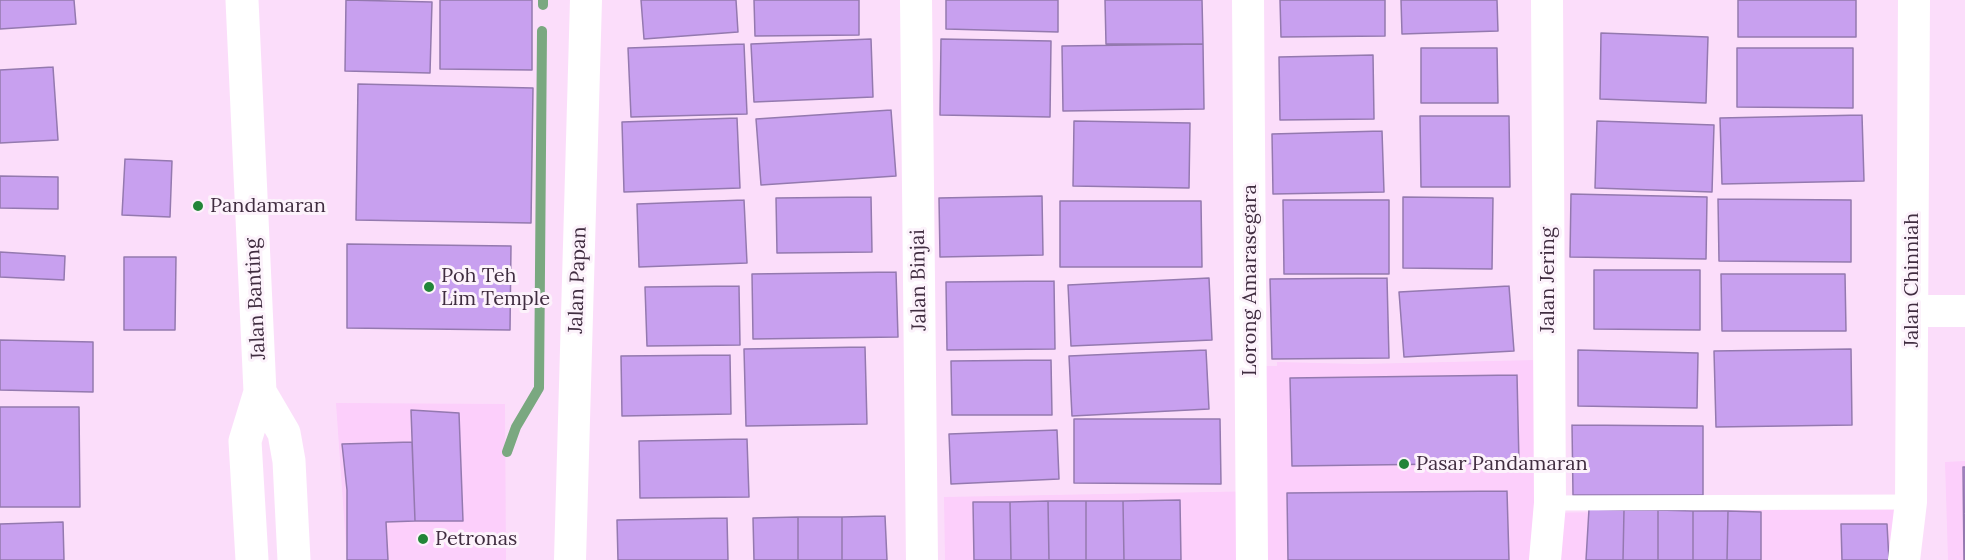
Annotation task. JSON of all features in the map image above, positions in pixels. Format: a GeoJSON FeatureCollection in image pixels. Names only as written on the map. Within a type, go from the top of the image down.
{"type":"FeatureCollection","features":[{"type":"Feature","properties":{"kind":"main road","name":"Jalan Banting"},"geometry":{"type":"LineString","coordinates":[[242,0],[260,392],[245,441],[251,558]]}},
{"type":"Feature","properties":{"kind":"main road"},"geometry":{"type":"LineString","coordinates":[[260,392],[284,433],[288,451],[294,560]]}},
{"type":"Feature","properties":{"kind":"street","name":"Jalan Papan"},"geometry":{"type":"LineString","coordinates":[[570,560],[586,0]]}},
{"type":"Feature","properties":{"kind":"street","name":"Jalan Binjai"},"geometry":{"type":"LineString","coordinates":[[916,0],[922,560]]}},
{"type":"Feature","properties":{"kind":"street","name":"Lorong Amarasegara"},"geometry":{"type":"LineString","coordinates":[[1248,0],[1252,560]]}},
{"type":"Feature","properties":{"kind":"street","name":"Jalan Jering"},"geometry":{"type":"LineString","coordinates":[[1545,560],[1550,503],[1547,0]]}},
{"type":"Feature","properties":{"kind":"street","name":"Jalan Chinniah"},"geometry":{"type":"LineString","coordinates":[[1904,560],[1911,502],[1914,0]]}},
{"type":"Feature","properties":{"kind":"street"},"geometry":{"type":"LineString","coordinates":[[1912,311],[1965,312]]}},
{"type":"Feature","properties":{"kind":"lane"},"geometry":{"type":"LineString","coordinates":[[1550,503],[1911,502]]}},
{"type":"Feature","properties":{"kind":"shaded area"},"geometry":{"type":"Polygon","coordinates":[[[1537,360],[1538,513],[1895,508],[1894,560],[945,560],[944,497],[1265,491],[1263,366],[1277,366],[1277,362],[1360,364],[1537,360]]]}},
{"type":"Feature","properties":{"kind":"shaded area"},"geometry":{"type":"Polygon","coordinates":[[[336,403],[505,404],[506,560],[347,560],[336,403]]]}},
{"type":"Feature","properties":{"kind":"shaded area"},"geometry":{"type":"Polygon","coordinates":[[[1965,461],[1965,560],[1948,560],[1945,462],[1965,461]]]}},
{"type":"Feature","properties":{"kind":"building"},"geometry":{"type":"Polygon","coordinates":[[[0,0],[74,0],[76,24],[0,29],[0,0]]]}},
{"type":"Feature","properties":{"kind":"building"},"geometry":{"type":"Polygon","coordinates":[[[346,0],[432,2],[430,73],[345,71],[346,0]]]}},
{"type":"Feature","properties":{"kind":"building"},"geometry":{"type":"Polygon","coordinates":[[[440,0],[532,0],[532,70],[440,69],[440,0]]]}},
{"type":"Feature","properties":{"kind":"building"},"geometry":{"type":"Polygon","coordinates":[[[641,0],[736,0],[738,32],[644,39],[641,0]]]}},
{"type":"Feature","properties":{"kind":"building"},"geometry":{"type":"Polygon","coordinates":[[[754,0],[859,0],[859,35],[755,36],[754,0]]]}},
{"type":"Feature","properties":{"kind":"building"},"geometry":{"type":"Polygon","coordinates":[[[946,0],[1058,0],[1058,32],[946,29],[946,0]]]}},
{"type":"Feature","properties":{"kind":"building"},"geometry":{"type":"Polygon","coordinates":[[[1105,0],[1202,0],[1203,44],[1106,44],[1105,0]]]}},
{"type":"Feature","properties":{"kind":"building"},"geometry":{"type":"Polygon","coordinates":[[[1280,0],[1385,0],[1385,36],[1281,37],[1280,0]]]}},
{"type":"Feature","properties":{"kind":"building"},"geometry":{"type":"Polygon","coordinates":[[[1401,0],[1497,0],[1498,31],[1402,34],[1401,0]]]}},
{"type":"Feature","properties":{"kind":"building"},"geometry":{"type":"Polygon","coordinates":[[[1738,0],[1856,0],[1856,37],[1738,37],[1738,0]]]}},
{"type":"Feature","properties":{"kind":"building"},"geometry":{"type":"Polygon","coordinates":[[[1601,33],[1708,37],[1706,103],[1600,99],[1601,33]]]}},
{"type":"Feature","properties":{"kind":"building"},"geometry":{"type":"Polygon","coordinates":[[[871,39],[873,97],[754,102],[751,44],[871,39]]]}},
{"type":"Feature","properties":{"kind":"building"},"geometry":{"type":"Polygon","coordinates":[[[941,39],[1051,41],[1050,117],[940,115],[941,39]]]}},
{"type":"Feature","properties":{"kind":"building"},"geometry":{"type":"Polygon","coordinates":[[[744,44],[747,114],[631,117],[628,48],[744,44]]]}},
{"type":"Feature","properties":{"kind":"building"},"geometry":{"type":"Polygon","coordinates":[[[1203,44],[1204,109],[1063,111],[1062,46],[1203,44]]]}},
{"type":"Feature","properties":{"kind":"building"},"geometry":{"type":"Polygon","coordinates":[[[1421,48],[1497,48],[1498,103],[1421,103],[1421,48]]]}},
{"type":"Feature","properties":{"kind":"building"},"geometry":{"type":"Polygon","coordinates":[[[1737,48],[1853,48],[1853,108],[1737,107],[1737,48]]]}},
{"type":"Feature","properties":{"kind":"building"},"geometry":{"type":"Polygon","coordinates":[[[1373,55],[1374,119],[1280,120],[1279,57],[1373,55]]]}},
{"type":"Feature","properties":{"kind":"building"},"geometry":{"type":"Polygon","coordinates":[[[53,67],[58,140],[0,143],[0,70],[53,67]]]}},
{"type":"Feature","properties":{"kind":"building"},"geometry":{"type":"Polygon","coordinates":[[[358,84],[533,88],[531,223],[356,220],[358,84]]]}},
{"type":"Feature","properties":{"kind":"building"},"geometry":{"type":"Polygon","coordinates":[[[891,110],[896,176],[761,185],[756,119],[891,110]]]}},
{"type":"Feature","properties":{"kind":"building"},"geometry":{"type":"Polygon","coordinates":[[[1862,115],[1864,181],[1722,184],[1720,118],[1862,115]]]}},
{"type":"Feature","properties":{"kind":"building"},"geometry":{"type":"Polygon","coordinates":[[[1420,116],[1509,116],[1510,187],[1421,187],[1420,116]]]}},
{"type":"Feature","properties":{"kind":"building"},"geometry":{"type":"Polygon","coordinates":[[[737,118],[740,188],[624,192],[622,122],[737,118]]]}},
{"type":"Feature","properties":{"kind":"building"},"geometry":{"type":"Polygon","coordinates":[[[1074,121],[1190,123],[1189,188],[1073,186],[1074,121]]]}},
{"type":"Feature","properties":{"kind":"building"},"geometry":{"type":"Polygon","coordinates":[[[1597,121],[1714,125],[1712,192],[1595,188],[1597,121]]]}},
{"type":"Feature","properties":{"kind":"building"},"geometry":{"type":"Polygon","coordinates":[[[1382,131],[1384,192],[1273,194],[1272,134],[1382,131]]]}},
{"type":"Feature","properties":{"kind":"building"},"geometry":{"type":"Polygon","coordinates":[[[125,159],[172,161],[170,217],[122,215],[125,159]]]}},
{"type":"Feature","properties":{"kind":"building"},"geometry":{"type":"Polygon","coordinates":[[[0,176],[58,177],[58,209],[0,208],[0,176]]]}},
{"type":"Feature","properties":{"kind":"building"},"geometry":{"type":"Polygon","coordinates":[[[1571,194],[1707,197],[1706,259],[1570,257],[1571,194]]]}},
{"type":"Feature","properties":{"kind":"building"},"geometry":{"type":"Polygon","coordinates":[[[1042,196],[1043,255],[940,257],[939,198],[1042,196]]]}},
{"type":"Feature","properties":{"kind":"building"},"geometry":{"type":"Polygon","coordinates":[[[871,197],[872,252],[777,253],[776,198],[871,197]]]}},
{"type":"Feature","properties":{"kind":"building"},"geometry":{"type":"Polygon","coordinates":[[[1403,197],[1493,198],[1492,269],[1403,268],[1403,197]]]}},
{"type":"Feature","properties":{"kind":"building"},"geometry":{"type":"Polygon","coordinates":[[[1718,199],[1851,200],[1851,262],[1719,261],[1718,199]]]}},
{"type":"Feature","properties":{"kind":"building"},"geometry":{"type":"Polygon","coordinates":[[[744,200],[747,263],[639,267],[637,204],[744,200]]]}},
{"type":"Feature","properties":{"kind":"building"},"geometry":{"type":"Polygon","coordinates":[[[1283,200],[1389,200],[1389,274],[1284,274],[1283,200]]]}},
{"type":"Feature","properties":{"kind":"building"},"geometry":{"type":"Polygon","coordinates":[[[1060,201],[1201,201],[1202,267],[1060,267],[1060,201]]]}},
{"type":"Feature","properties":{"kind":"building","name":"Poh Teh Lim Temple"},"geometry":{"type":"Polygon","coordinates":[[[347,244],[511,246],[510,330],[347,328],[347,244]]]}},
{"type":"Feature","properties":{"kind":"building"},"geometry":{"type":"Polygon","coordinates":[[[0,252],[65,256],[64,280],[0,277],[0,252]]]}},
{"type":"Feature","properties":{"kind":"building"},"geometry":{"type":"Polygon","coordinates":[[[124,257],[176,257],[175,330],[124,330],[124,257]]]}},
{"type":"Feature","properties":{"kind":"building"},"geometry":{"type":"Polygon","coordinates":[[[1594,270],[1700,270],[1700,330],[1594,329],[1594,270]]]}},
{"type":"Feature","properties":{"kind":"building"},"geometry":{"type":"Polygon","coordinates":[[[896,272],[898,337],[753,339],[752,274],[896,272]]]}},
{"type":"Feature","properties":{"kind":"building"},"geometry":{"type":"Polygon","coordinates":[[[1721,274],[1845,274],[1846,331],[1722,331],[1721,274]]]}},
{"type":"Feature","properties":{"kind":"building"},"geometry":{"type":"Polygon","coordinates":[[[1209,278],[1212,340],[1071,346],[1068,285],[1209,278]]]}},
{"type":"Feature","properties":{"kind":"building"},"geometry":{"type":"Polygon","coordinates":[[[1387,278],[1389,358],[1272,359],[1270,279],[1387,278]]]}},
{"type":"Feature","properties":{"kind":"building"},"geometry":{"type":"Polygon","coordinates":[[[1054,281],[1055,349],[947,350],[946,282],[1054,281]]]}},
{"type":"Feature","properties":{"kind":"building"},"geometry":{"type":"Polygon","coordinates":[[[739,286],[740,345],[647,346],[645,287],[739,286]]]}},
{"type":"Feature","properties":{"kind":"building"},"geometry":{"type":"Polygon","coordinates":[[[1509,286],[1514,351],[1404,357],[1399,292],[1509,286]]]}},
{"type":"Feature","properties":{"kind":"building"},"geometry":{"type":"Polygon","coordinates":[[[0,340],[93,342],[93,392],[0,390],[0,340]]]}},
{"type":"Feature","properties":{"kind":"building"},"geometry":{"type":"Polygon","coordinates":[[[865,347],[867,424],[746,426],[744,349],[865,347]]]}},
{"type":"Feature","properties":{"kind":"building"},"geometry":{"type":"Polygon","coordinates":[[[1851,349],[1852,425],[1716,427],[1714,351],[1851,349]]]}},
{"type":"Feature","properties":{"kind":"building"},"geometry":{"type":"Polygon","coordinates":[[[1206,350],[1209,409],[1072,416],[1069,356],[1206,350]]]}},
{"type":"Feature","properties":{"kind":"building"},"geometry":{"type":"Polygon","coordinates":[[[1578,350],[1698,353],[1697,408],[1578,406],[1578,350]]]}},
{"type":"Feature","properties":{"kind":"building"},"geometry":{"type":"Polygon","coordinates":[[[730,355],[731,414],[622,416],[621,356],[730,355]]]}},
{"type":"Feature","properties":{"kind":"building"},"geometry":{"type":"Polygon","coordinates":[[[1051,360],[1052,415],[952,415],[951,361],[1051,360]]]}},
{"type":"Feature","properties":{"kind":"building"},"geometry":{"type":"Polygon","coordinates":[[[1517,375],[1519,463],[1292,466],[1290,378],[1517,375]]]}},
{"type":"Feature","properties":{"kind":"building"},"geometry":{"type":"Polygon","coordinates":[[[0,407],[79,407],[80,507],[0,507],[0,407]]]}},
{"type":"Feature","properties":{"kind":"building"},"geometry":{"type":"Polygon","coordinates":[[[411,410],[459,413],[463,521],[415,521],[411,410]]]}},
{"type":"Feature","properties":{"kind":"building"},"geometry":{"type":"Polygon","coordinates":[[[1074,419],[1220,419],[1221,484],[1074,483],[1074,419]]]}},
{"type":"Feature","properties":{"kind":"building"},"geometry":{"type":"Polygon","coordinates":[[[1572,425],[1703,426],[1703,495],[1573,495],[1572,425]]]}},
{"type":"Feature","properties":{"kind":"building"},"geometry":{"type":"Polygon","coordinates":[[[1057,430],[1059,479],[951,484],[949,434],[1057,430]]]}},
{"type":"Feature","properties":{"kind":"building"},"geometry":{"type":"Polygon","coordinates":[[[747,439],[749,497],[640,498],[639,441],[747,439]]]}},
{"type":"Feature","properties":{"kind":"building"},"geometry":{"type":"Polygon","coordinates":[[[412,442],[415,521],[386,522],[388,560],[347,560],[347,490],[342,444],[412,442]]]}},
{"type":"Feature","properties":{"kind":"building"},"geometry":{"type":"Polygon","coordinates":[[[1963,467],[1965,467],[1965,560],[1964,560],[1963,467]]]}},
{"type":"Feature","properties":{"kind":"building"},"geometry":{"type":"Polygon","coordinates":[[[1507,491],[1509,560],[1288,560],[1287,493],[1507,491]]]}},
{"type":"Feature","properties":{"kind":"building"},"geometry":{"type":"Polygon","coordinates":[[[1180,500],[1181,560],[1124,560],[1123,501],[1180,500]]]}},
{"type":"Feature","properties":{"kind":"building"},"geometry":{"type":"Polygon","coordinates":[[[1048,501],[1049,560],[1011,560],[1010,502],[1048,501]]]}},
{"type":"Feature","properties":{"kind":"building"},"geometry":{"type":"Polygon","coordinates":[[[1048,501],[1086,501],[1086,560],[1049,560],[1048,501]]]}},
{"type":"Feature","properties":{"kind":"building"},"geometry":{"type":"Polygon","coordinates":[[[1086,501],[1123,501],[1124,560],[1086,560],[1086,501]]]}},
{"type":"Feature","properties":{"kind":"building"},"geometry":{"type":"Polygon","coordinates":[[[973,502],[1010,502],[1011,560],[974,560],[973,502]]]}},
{"type":"Feature","properties":{"kind":"building"},"geometry":{"type":"Polygon","coordinates":[[[1589,509],[1624,510],[1623,560],[1586,560],[1589,509]]]}},
{"type":"Feature","properties":{"kind":"building"},"geometry":{"type":"Polygon","coordinates":[[[1624,510],[1658,510],[1658,560],[1623,560],[1624,510]]]}},
{"type":"Feature","properties":{"kind":"building"},"geometry":{"type":"Polygon","coordinates":[[[1658,510],[1693,511],[1693,560],[1658,560],[1658,510]]]}},
{"type":"Feature","properties":{"kind":"building"},"geometry":{"type":"Polygon","coordinates":[[[1693,511],[1728,511],[1727,560],[1693,560],[1693,511]]]}},
{"type":"Feature","properties":{"kind":"building"},"geometry":{"type":"Polygon","coordinates":[[[1728,511],[1761,512],[1761,560],[1727,560],[1728,511]]]}},
{"type":"Feature","properties":{"kind":"building"},"geometry":{"type":"Polygon","coordinates":[[[885,516],[887,560],[842,560],[842,517],[885,516]]]}},
{"type":"Feature","properties":{"kind":"building"},"geometry":{"type":"Polygon","coordinates":[[[798,517],[798,560],[754,560],[753,518],[798,517]]]}},
{"type":"Feature","properties":{"kind":"building"},"geometry":{"type":"Polygon","coordinates":[[[798,517],[842,517],[842,560],[798,560],[798,517]]]}},
{"type":"Feature","properties":{"kind":"building"},"geometry":{"type":"Polygon","coordinates":[[[727,518],[728,560],[618,560],[617,520],[727,518]]]}},
{"type":"Feature","properties":{"kind":"building"},"geometry":{"type":"Polygon","coordinates":[[[63,522],[64,560],[0,560],[0,524],[63,522]]]}},
{"type":"Feature","properties":{"kind":"building"},"geometry":{"type":"Polygon","coordinates":[[[1841,524],[1887,524],[1889,560],[1842,560],[1841,524]]]}},
{"type":"Feature","properties":{"kind":"waterway"},"geometry":{"type":"LineString","coordinates":[[543,0],[543,5]]}},
{"type":"Feature","properties":{"kind":"waterway"},"geometry":{"type":"LineString","coordinates":[[507,452],[516,427],[539,388],[542,31]]}},
{"type":"Feature","properties":{"kind":"place","name":"Pandamaran"},"geometry":{"type":"Point","coordinates":[198,206]}},
{"type":"Feature","properties":{"kind":"place","name":"Poh Teh Lim Temple"},"geometry":{"type":"Point","coordinates":[429,287]}},
{"type":"Feature","properties":{"kind":"place","name":"Pasar Pandamaran"},"geometry":{"type":"Point","coordinates":[1404,464]}},
{"type":"Feature","properties":{"kind":"place","name":"Petronas"},"geometry":{"type":"Point","coordinates":[423,539]}}]}
